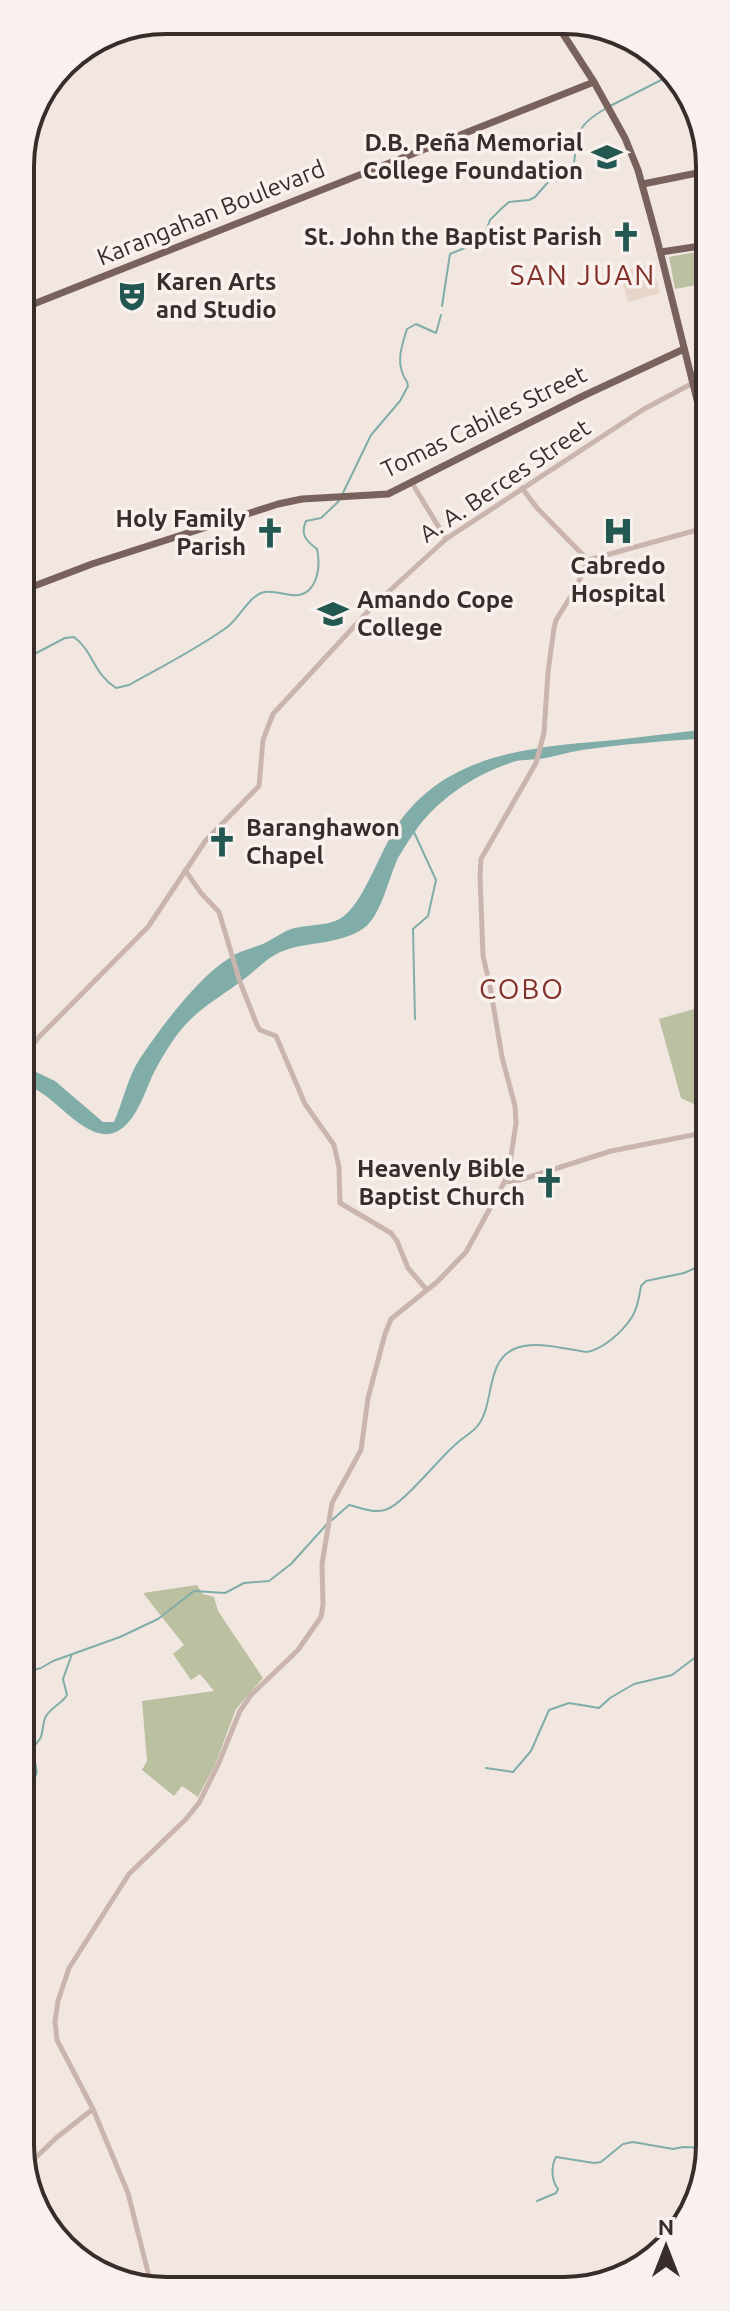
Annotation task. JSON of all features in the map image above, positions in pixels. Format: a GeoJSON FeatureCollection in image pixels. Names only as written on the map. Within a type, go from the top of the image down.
{"type":"FeatureCollection","features":[{"type":"Feature","properties":{"kind":"main road"},"geometry":{"type":"LineString","coordinates":[[563,34],[629,146],[643,184],[696,395]]}},
{"type":"Feature","properties":{"kind":"main road","name":"Karangahan Boulevard"},"geometry":{"type":"LineString","coordinates":[[34,304],[594,82]]}},
{"type":"Feature","properties":{"kind":"main road"},"geometry":{"type":"LineString","coordinates":[[643,184],[696,173]]}},
{"type":"Feature","properties":{"kind":"main road"},"geometry":{"type":"LineString","coordinates":[[661,252],[696,247]]}},
{"type":"Feature","properties":{"kind":"main road","name":"Tomas Cabiles Street"},"geometry":{"type":"LineString","coordinates":[[34,585],[297,499],[388,494],[684,349]]}},
{"type":"Feature","properties":{"kind":"street","name":"A. A. Berces Street"},"geometry":{"type":"LineString","coordinates":[[185,870],[206,840],[259,786],[263,740],[273,714],[382,597],[446,539],[644,409],[693,383]]}},
{"type":"Feature","properties":{"kind":"street"},"geometry":{"type":"LineString","coordinates":[[412,483],[446,539]]}},
{"type":"Feature","properties":{"kind":"street"},"geometry":{"type":"LineString","coordinates":[[522,488],[537,508],[588,560]]}},
{"type":"Feature","properties":{"kind":"street"},"geometry":{"type":"LineString","coordinates":[[588,560],[696,530]]}},
{"type":"Feature","properties":{"kind":"street"},"geometry":{"type":"LineString","coordinates":[[149,2275],[128,2193],[93,2109],[57,2040],[55,2021],[58,2001],[69,1968],[129,1874],[199,1803],[240,1711],[251,1695],[298,1650],[321,1617],[322,1564],[329,1515],[335,1495],[361,1450],[368,1398],[391,1319],[437,1282],[466,1252],[505,1181],[515,1139],[516,1114],[483,956],[481,859],[536,763],[542,745],[554,628],[588,560]]}},
{"type":"Feature","properties":{"kind":"street"},"geometry":{"type":"LineString","coordinates":[[34,1043],[148,927],[185,870],[219,912],[240,982],[257,1025],[260,1030],[276,1036],[305,1104],[334,1145],[339,1167],[340,1203],[391,1233],[408,1268],[426,1289]]}},
{"type":"Feature","properties":{"kind":"street"},"geometry":{"type":"LineString","coordinates":[[505,1181],[523,1179],[611,1151],[696,1134]]}},
{"type":"Feature","properties":{"kind":"street"},"geometry":{"type":"LineString","coordinates":[[36,2158],[93,2109]]}},
{"type":"Feature","properties":{"kind":"green space"},"geometry":{"type":"Polygon","coordinates":[[[696,252],[696,285],[675,289],[669,257],[696,252]]]}},
{"type":"Feature","properties":{"kind":"green space"},"geometry":{"type":"Polygon","coordinates":[[[696,1008],[696,1104],[681,1098],[659,1019],[696,1008]]]}},
{"type":"Feature","properties":{"kind":"green space"},"geometry":{"type":"Polygon","coordinates":[[[197,1585],[203,1594],[214,1597],[218,1611],[263,1678],[236,1709],[215,1765],[198,1797],[182,1786],[174,1796],[142,1770],[147,1761],[142,1701],[214,1691],[200,1674],[191,1680],[173,1654],[184,1645],[143,1593],[197,1585]]]}},
{"type":"Feature","properties":{"kind":"shaded area"},"geometry":{"type":"Polygon","coordinates":[[[652,263],[660,293],[628,302],[620,272],[652,263]]]}},
{"type":"Feature","properties":{"kind":"water"},"geometry":{"type":"Polygon","coordinates":[[[696,730],[696,739],[597,748],[521,760],[483,774],[456,790],[433,810],[410,839],[398,858],[380,906],[370,922],[345,937],[277,954],[200,1011],[172,1042],[136,1112],[117,1132],[98,1133],[86,1128],[34,1088],[34,1072],[55,1081],[103,1122],[114,1122],[139,1060],[193,990],[218,966],[239,953],[286,931],[331,922],[344,916],[360,897],[403,817],[425,794],[449,777],[504,755],[696,730]]]}},
{"type":"Feature","properties":{"kind":"waterway"},"geometry":{"type":"LineString","coordinates":[[610,106],[662,79]]}},
{"type":"Feature","properties":{"kind":"waterway"},"geometry":{"type":"LineString","coordinates":[[442,306],[450,254],[482,241],[490,220],[509,202],[529,200],[549,181],[559,180],[571,173],[581,129],[605,109]]}},
{"type":"Feature","properties":{"kind":"waterway"},"geometry":{"type":"LineString","coordinates":[[342,495],[371,435],[400,401],[408,386],[400,362],[407,329],[416,324],[436,333],[441,315]]}},
{"type":"Feature","properties":{"kind":"waterway"},"geometry":{"type":"LineString","coordinates":[[34,654],[65,638],[74,637],[108,682],[116,688],[129,685],[226,628],[261,593],[298,595],[309,590],[317,576],[318,559],[317,549],[305,537],[304,526],[306,521],[321,518],[339,501]]}},
{"type":"Feature","properties":{"kind":"waterway"},"geometry":{"type":"LineString","coordinates":[[413,830],[436,880],[428,916],[413,929],[415,1019]]}},
{"type":"Feature","properties":{"kind":"waterway"},"geometry":{"type":"LineString","coordinates":[[332,1520],[349,1505],[371,1511],[385,1510],[411,1491],[449,1450],[479,1424],[495,1372],[505,1355],[531,1345],[586,1352],[599,1348],[618,1334],[632,1317],[641,1286],[646,1281],[696,1268]]}},
{"type":"Feature","properties":{"kind":"waterway"},"geometry":{"type":"LineString","coordinates":[[34,1670],[158,1619],[194,1591],[225,1593],[244,1583],[269,1581],[291,1564],[327,1524]]}},
{"type":"Feature","properties":{"kind":"waterway"},"geometry":{"type":"LineString","coordinates":[[34,1748],[41,1737],[45,1718],[67,1695],[63,1679],[72,1654]]}},
{"type":"Feature","properties":{"kind":"waterway"},"geometry":{"type":"LineString","coordinates":[[486,1768],[513,1772],[531,1751],[549,1710],[569,1703],[599,1708],[634,1684],[672,1675],[696,1657]]}},
{"type":"Feature","properties":{"kind":"waterway"},"geometry":{"type":"LineString","coordinates":[[34,1758],[37,1773],[34,1778]]}},
{"type":"Feature","properties":{"kind":"waterway"},"geometry":{"type":"LineString","coordinates":[[537,2201],[556,2193],[558,2189],[552,2173],[556,2157],[601,2162],[623,2144],[633,2142],[673,2149],[696,2147]]}},
{"type":"Feature","properties":{"kind":"place","name":"D.B. Peña Memorial College Foundation"},"geometry":{"type":"Point","coordinates":[607,157]}},
{"type":"Feature","properties":{"kind":"place","name":"St. John the Baptist Parish"},"geometry":{"type":"Point","coordinates":[626,237]}},
{"type":"Feature","properties":{"kind":"place","name":"Karen Arts and Studio"},"geometry":{"type":"Point","coordinates":[132,296]}},
{"type":"Feature","properties":{"kind":"place","name":"Cabredo Hospital"},"geometry":{"type":"Point","coordinates":[618,531]}},
{"type":"Feature","properties":{"kind":"place","name":"Holy Family Parish"},"geometry":{"type":"Point","coordinates":[270,533]}},
{"type":"Feature","properties":{"kind":"place","name":"Amando Cope College"},"geometry":{"type":"Point","coordinates":[333,614]}},
{"type":"Feature","properties":{"kind":"place","name":"Baranghawon Chapel"},"geometry":{"type":"Point","coordinates":[222,842]}},
{"type":"Feature","properties":{"kind":"place","name":"Heavenly Bible Baptist Church"},"geometry":{"type":"Point","coordinates":[549,1183]}},
{"type":"Feature","properties":{"kind":"district","name":"SAN JUAN"},"geometry":{"type":"Point","coordinates":[583,275]}},
{"type":"Feature","properties":{"kind":"district","name":"COBO"},"geometry":{"type":"Point","coordinates":[522,989]}}]}
